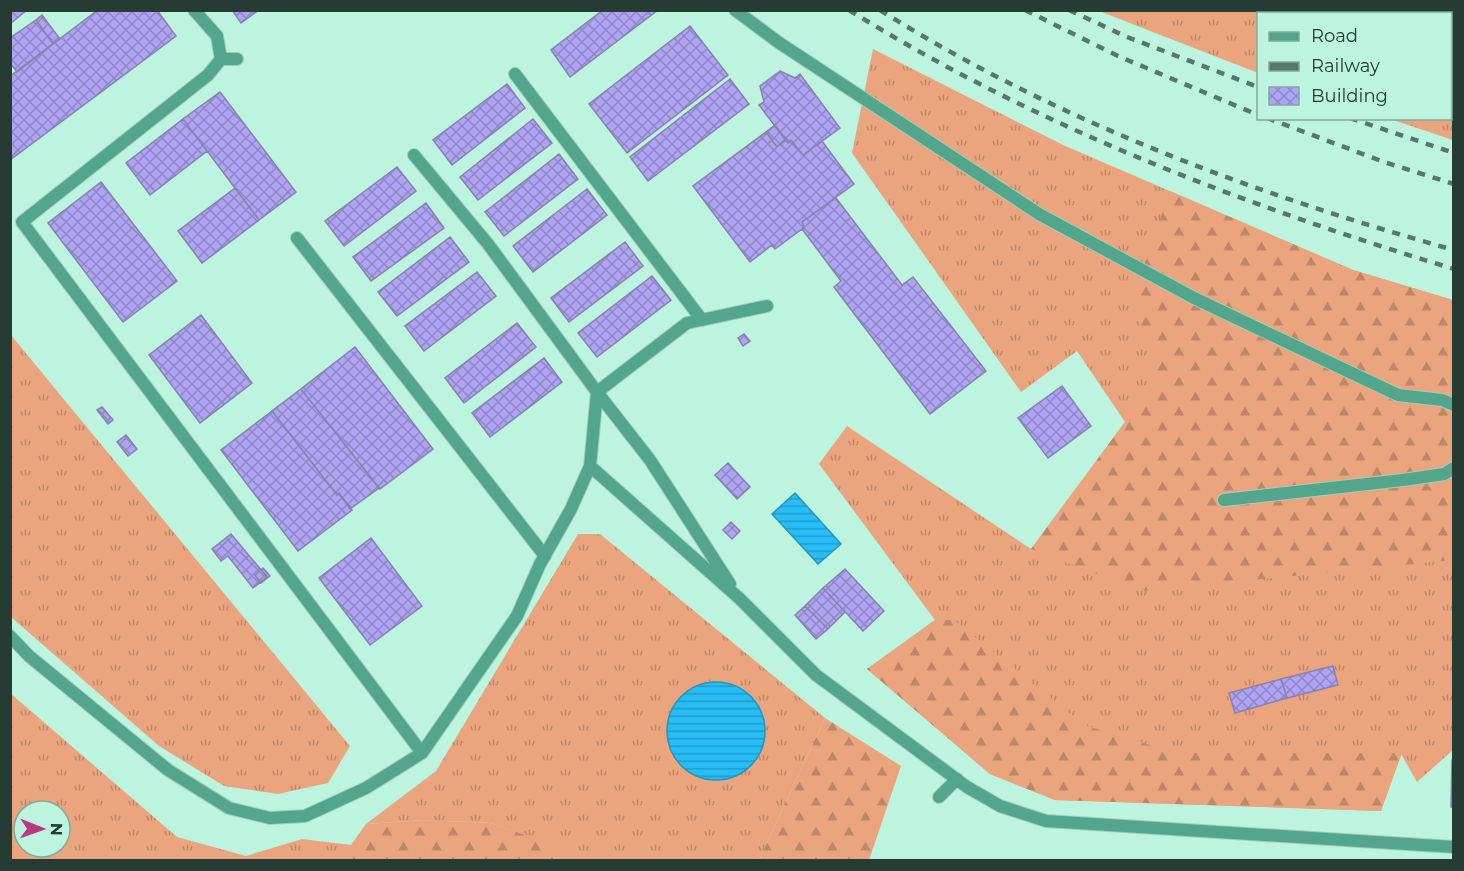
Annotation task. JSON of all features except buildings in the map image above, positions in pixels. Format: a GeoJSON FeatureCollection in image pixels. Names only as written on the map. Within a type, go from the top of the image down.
{"type":"FeatureCollection","features":[{"type":"Feature","properties":{"kind":"street"},"geometry":{"type":"LineString","coordinates":[[194,10],[217,36],[220,59],[208,75],[22,222],[422,753]]}},
{"type":"Feature","properties":{"kind":"street"},"geometry":{"type":"LineString","coordinates":[[735,10],[778,42],[1039,214],[1194,297],[1398,395],[1442,400],[1454,405]]}},
{"type":"Feature","properties":{"kind":"street"},"geometry":{"type":"LineString","coordinates":[[1447,10],[1454,12]]}},
{"type":"Feature","properties":{"kind":"street"},"geometry":{"type":"LineString","coordinates":[[220,59],[237,59]]}},
{"type":"Feature","properties":{"kind":"street"},"geometry":{"type":"LineString","coordinates":[[514,74],[702,320]]}},
{"type":"Feature","properties":{"kind":"street"},"geometry":{"type":"LineString","coordinates":[[414,155],[488,244],[650,460],[739,598]]}},
{"type":"Feature","properties":{"kind":"street"},"geometry":{"type":"LineString","coordinates":[[297,238],[545,556]]}},
{"type":"Feature","properties":{"kind":"street"},"geometry":{"type":"LineString","coordinates":[[10,636],[29,656],[168,770],[229,808],[270,818],[305,816],[366,788],[422,753],[517,616],[590,466],[597,392],[687,323],[767,306]]}},
{"type":"Feature","properties":{"kind":"street"},"geometry":{"type":"LineString","coordinates":[[590,466],[739,598],[816,675],[957,779],[1000,806],[1046,821],[1454,847]]}},
{"type":"Feature","properties":{"kind":"street"},"geometry":{"type":"LineString","coordinates":[[1224,500],[1444,474],[1454,468]]}},
{"type":"Feature","properties":{"kind":"street"},"geometry":{"type":"LineString","coordinates":[[939,797],[957,779]]}},
{"type":"Feature","properties":{"kind":"green space"},"geometry":{"type":"Polygon","coordinates":[[[1372,10],[1379,12],[1257,12],[1257,73],[1099,11],[1372,10]]]}},
{"type":"Feature","properties":{"kind":"green space"},"geometry":{"type":"Polygon","coordinates":[[[1452,33],[1454,34],[1453,140],[1393,120],[1452,120],[1452,33]]]}},
{"type":"Feature","properties":{"kind":"green space"},"geometry":{"type":"Polygon","coordinates":[[[873,49],[1063,145],[1353,270],[1453,300],[1453,750],[1417,782],[1401,754],[1381,811],[1055,800],[990,774],[867,669],[935,620],[819,464],[847,426],[1031,549],[1125,422],[1077,351],[1021,392],[852,153],[873,49]]]}},
{"type":"Feature","properties":{"kind":"green space"},"geometry":{"type":"Polygon","coordinates":[[[1170,191],[1353,270],[1453,300],[1453,560],[1142,591],[1031,549],[1125,422],[1154,390],[1154,362],[1132,301],[1170,191]]]}},
{"type":"Feature","properties":{"kind":"green space"},"geometry":{"type":"Polygon","coordinates":[[[10,334],[350,746],[328,783],[278,794],[224,786],[159,746],[11,617],[10,334]]]}},
{"type":"Feature","properties":{"kind":"green space"},"geometry":{"type":"Polygon","coordinates":[[[578,534],[600,534],[825,718],[759,860],[559,860],[551,844],[490,823],[425,820],[366,824],[436,771],[578,534]]]}},
{"type":"Feature","properties":{"kind":"green space"},"geometry":{"type":"Polygon","coordinates":[[[935,620],[954,620],[1084,725],[1176,753],[1402,753],[1381,811],[1055,800],[990,774],[867,669],[935,620]]]}},
{"type":"Feature","properties":{"kind":"green space"},"geometry":{"type":"Polygon","coordinates":[[[10,693],[177,837],[246,856],[302,839],[351,845],[351,860],[11,860],[10,693]]]}},
{"type":"Feature","properties":{"kind":"green space"},"geometry":{"type":"Polygon","coordinates":[[[825,718],[901,766],[869,860],[759,860],[825,718]]]}},
{"type":"Feature","properties":{"kind":"green space"},"geometry":{"type":"Polygon","coordinates":[[[425,820],[490,823],[552,844],[559,860],[351,860],[351,845],[366,824],[425,820]]]}},
{"type":"Feature","properties":{"kind":"water"},"geometry":{"type":"Polygon","coordinates":[[[795,493],[841,544],[818,564],[772,514],[795,493]]]}},
{"type":"Feature","properties":{"kind":"water"},"geometry":{"type":"Polygon","coordinates":[[[716,682],[735,686],[751,696],[761,712],[765,731],[761,750],[751,766],[735,776],[716,780],[697,776],[681,766],[671,750],[667,731],[671,712],[681,696],[697,686],[716,682]]]}},
{"type":"Feature","properties":{"kind":"railway"},"geometry":{"type":"LineString","coordinates":[[849,10],[993,91],[1143,159],[1297,218],[1454,269]]}},
{"type":"Feature","properties":{"kind":"railway"},"geometry":{"type":"LineString","coordinates":[[880,10],[947,50],[1016,86],[1158,151],[1305,204],[1454,250]]}},
{"type":"Feature","properties":{"kind":"railway"},"geometry":{"type":"LineString","coordinates":[[1025,10],[1118,56],[1257,115]]}},
{"type":"Feature","properties":{"kind":"railway"},"geometry":{"type":"LineString","coordinates":[[1069,10],[1127,37],[1257,87]]}},
{"type":"Feature","properties":{"kind":"railway"},"geometry":{"type":"LineString","coordinates":[[1272,120],[1384,162],[1454,184]]}},
{"type":"Feature","properties":{"kind":"railway"},"geometry":{"type":"LineString","coordinates":[[1356,120],[1454,153]]}}]}
